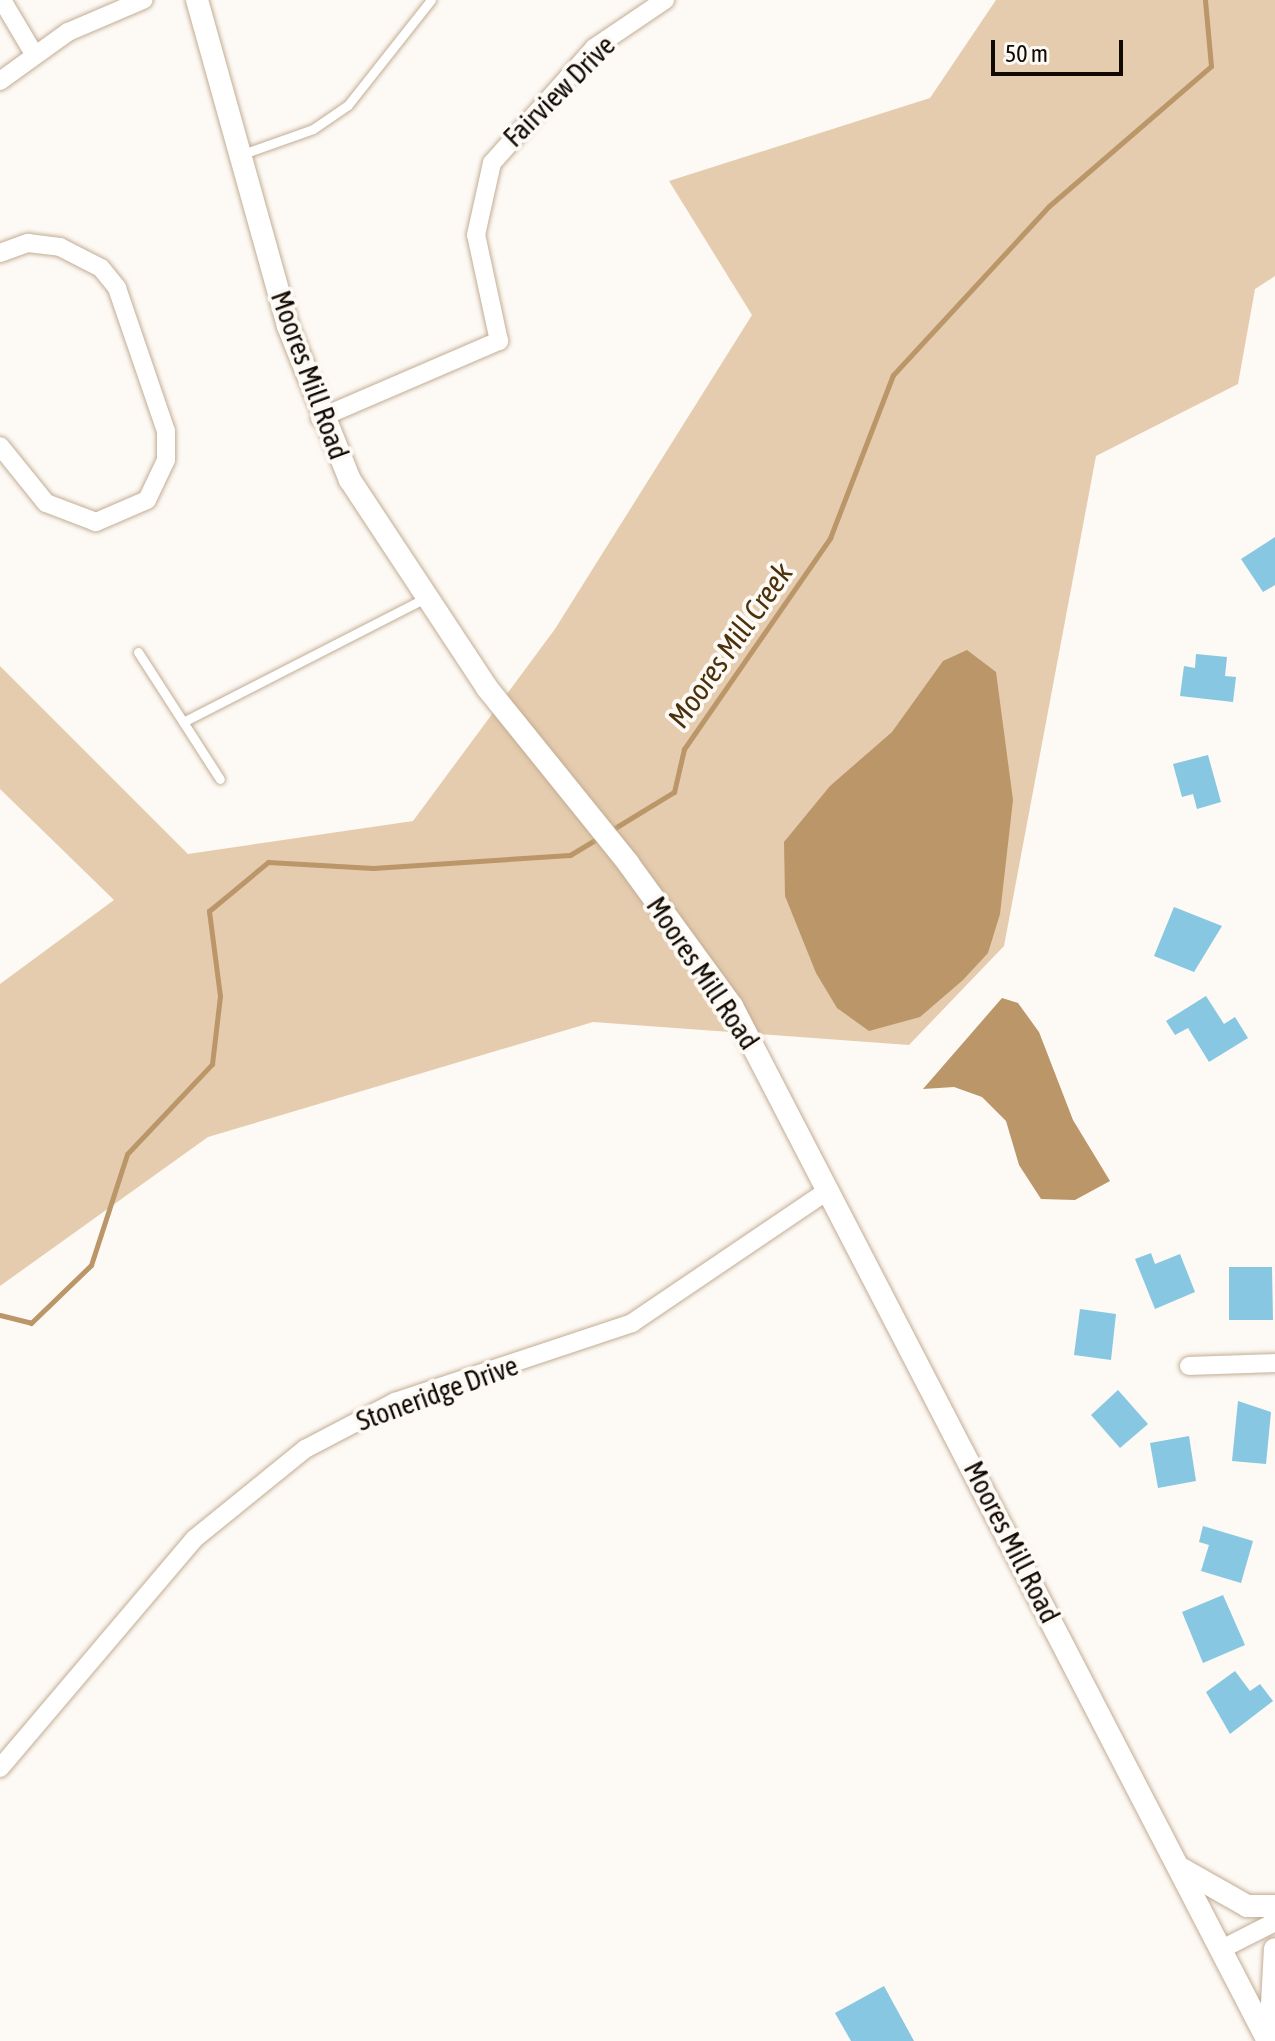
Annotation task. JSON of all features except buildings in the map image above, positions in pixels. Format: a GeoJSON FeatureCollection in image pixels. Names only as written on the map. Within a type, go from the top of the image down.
{"type":"FeatureCollection","features":[{"type":"Feature","properties":{"kind":"street"},"geometry":{"type":"LineString","coordinates":[[2,0],[34,54]]}},
{"type":"Feature","properties":{"kind":"street"},"geometry":{"type":"LineString","coordinates":[[0,81],[34,54],[143,0]]}},
{"type":"Feature","properties":{"kind":"street","name":"Moores Mill Road"},"geometry":{"type":"LineString","coordinates":[[197,0],[240,155],[320,418],[423,599],[628,863],[732,1006],[1269,2041]]}},
{"type":"Feature","properties":{"kind":"street","name":"Fairview Drive"},"geometry":{"type":"LineString","coordinates":[[320,418],[499,341],[476,235],[492,163],[594,48],[665,0]]}},
{"type":"Feature","properties":{"kind":"street"},"geometry":{"type":"LineString","coordinates":[[0,253],[28,243],[60,247],[101,268],[117,288],[162,417],[166,460],[147,500],[96,522],[46,503],[0,446]]}},
{"type":"Feature","properties":{"kind":"street","name":"Stoneridge Drive"},"geometry":{"type":"LineString","coordinates":[[0,1768],[194,1539],[305,1449],[395,1402],[632,1323],[827,1191]]}},
{"type":"Feature","properties":{"kind":"street"},"geometry":{"type":"LineString","coordinates":[[1189,1366],[1275,1363]]}},
{"type":"Feature","properties":{"kind":"street"},"geometry":{"type":"LineString","coordinates":[[1180,1867],[1247,1906],[1275,1906]]}},
{"type":"Feature","properties":{"kind":"street"},"geometry":{"type":"LineString","coordinates":[[1222,1949],[1275,1922]]}},
{"type":"Feature","properties":{"kind":"street"},"geometry":{"type":"LineString","coordinates":[[1269,2041],[1275,1949]]}},
{"type":"Feature","properties":{"kind":"lane"},"geometry":{"type":"LineString","coordinates":[[240,155],[313,129],[348,105],[431,0]]}},
{"type":"Feature","properties":{"kind":"lane"},"geometry":{"type":"LineString","coordinates":[[183,722],[423,599]]}},
{"type":"Feature","properties":{"kind":"lane"},"geometry":{"type":"LineString","coordinates":[[138,652],[220,779]]}},
{"type":"Feature","properties":{"kind":"shaded area"},"geometry":{"type":"Polygon","coordinates":[[[996,0],[1275,0],[1275,276],[1255,289],[1238,384],[1096,456],[1004,946],[909,1045],[593,1022],[208,1137],[0,1286],[0,984],[114,900],[0,789],[0,666],[188,854],[413,821],[555,629],[752,315],[669,181],[930,98],[996,0]]]}},
{"type":"Feature","properties":{"kind":"shaded area"},"geometry":{"type":"Polygon","coordinates":[[[967,650],[996,672],[1013,800],[1000,914],[988,953],[963,980],[920,1017],[869,1031],[837,1008],[816,973],[785,896],[784,842],[830,786],[892,732],[943,661],[967,650]]]}},
{"type":"Feature","properties":{"kind":"shaded area"},"geometry":{"type":"Polygon","coordinates":[[[1002,998],[1018,1003],[1039,1032],[1073,1120],[1110,1181],[1075,1200],[1041,1199],[1019,1165],[1006,1121],[982,1097],[954,1087],[923,1089],[1002,998]]]}},
{"type":"Feature","properties":{"kind":"waterway","name":"Moores Mill Creek"},"geometry":{"type":"LineString","coordinates":[[610,831],[674,792],[684,749],[830,538],[893,375],[1049,206],[1211,66],[1205,0]]}},
{"type":"Feature","properties":{"kind":"waterway","name":"Moores Mill Creek"},"geometry":{"type":"LineString","coordinates":[[0,1315],[31,1323],[91,1265],[127,1154],[212,1064],[220,996],[209,911],[268,862],[373,868],[570,855],[598,838]]}}]}
